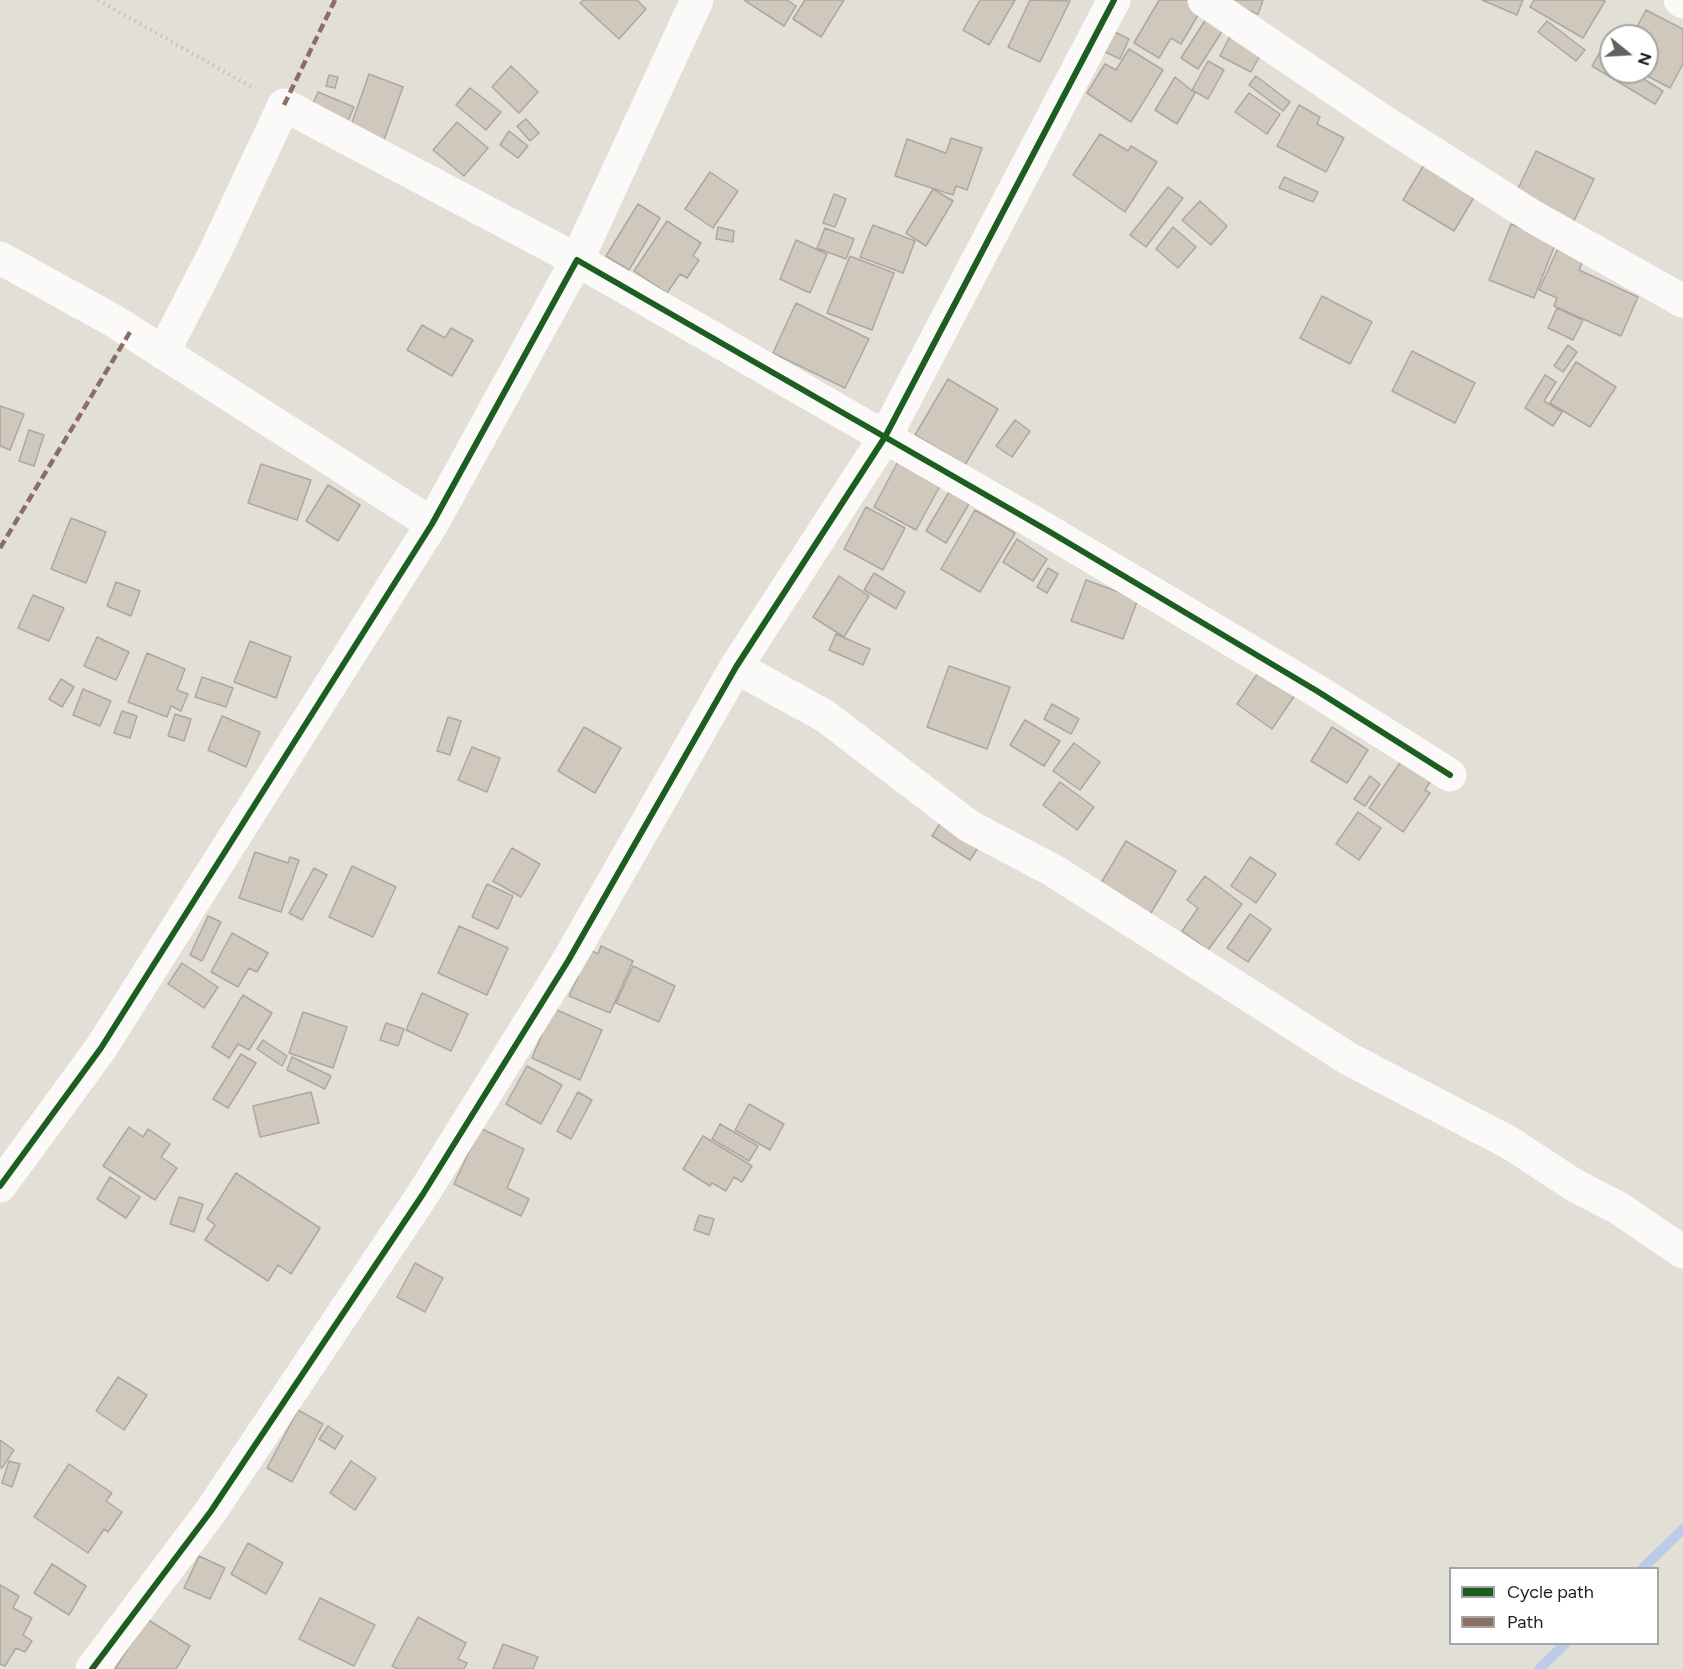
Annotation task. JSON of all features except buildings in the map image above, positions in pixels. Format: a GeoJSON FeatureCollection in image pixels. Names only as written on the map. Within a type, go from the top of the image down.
{"type":"FeatureCollection","features":[{"type":"Feature","properties":{"kind":"street"},"geometry":{"type":"LineString","coordinates":[[0,1186],[101,1048],[432,524],[577,260],[697,0]]}},
{"type":"Feature","properties":{"kind":"street"},"geometry":{"type":"LineString","coordinates":[[92,1669],[211,1511],[423,1194],[568,961],[736,667],[885,437],[1114,0]]}},
{"type":"Feature","properties":{"kind":"street"},"geometry":{"type":"LineString","coordinates":[[1204,0],[1378,118],[1533,216],[1683,301]]}},
{"type":"Feature","properties":{"kind":"street"},"geometry":{"type":"LineString","coordinates":[[163,353],[215,252],[284,105],[577,260],[885,437],[1317,691],[1450,775]]}},
{"type":"Feature","properties":{"kind":"street"},"geometry":{"type":"LineString","coordinates":[[0,258],[114,321],[432,524]]}},
{"type":"Feature","properties":{"kind":"street"},"geometry":{"type":"LineString","coordinates":[[736,667],[825,716],[969,826],[1054,871],[1349,1059],[1510,1143],[1574,1185],[1620,1209],[1683,1252]]}},
{"type":"Feature","properties":{"kind":"path"},"geometry":{"type":"LineString","coordinates":[[98,0],[284,105]]}},
{"type":"Feature","properties":{"kind":"waterway"},"geometry":{"type":"LineString","coordinates":[[1644,1567],[1683,1529]]}},
{"type":"Feature","properties":{"kind":"waterway"},"geometry":{"type":"LineString","coordinates":[[1539,1669],[1564,1645]]}},
{"type":"Feature","properties":{"kind":"marked path"},"geometry":{"type":"LineString","coordinates":[[284,105],[335,0]]}},
{"type":"Feature","properties":{"kind":"marked path"},"geometry":{"type":"LineString","coordinates":[[0,548],[130,332]]}},
{"type":"Feature","properties":{"kind":"cycle path"},"geometry":{"type":"LineString","coordinates":[[92,1669],[211,1511],[423,1194],[568,961],[736,667],[885,437],[1114,0]]}},
{"type":"Feature","properties":{"kind":"cycle path"},"geometry":{"type":"LineString","coordinates":[[0,1186],[101,1048],[432,524],[577,260],[1045,529],[1317,691],[1450,775]]}}]}
